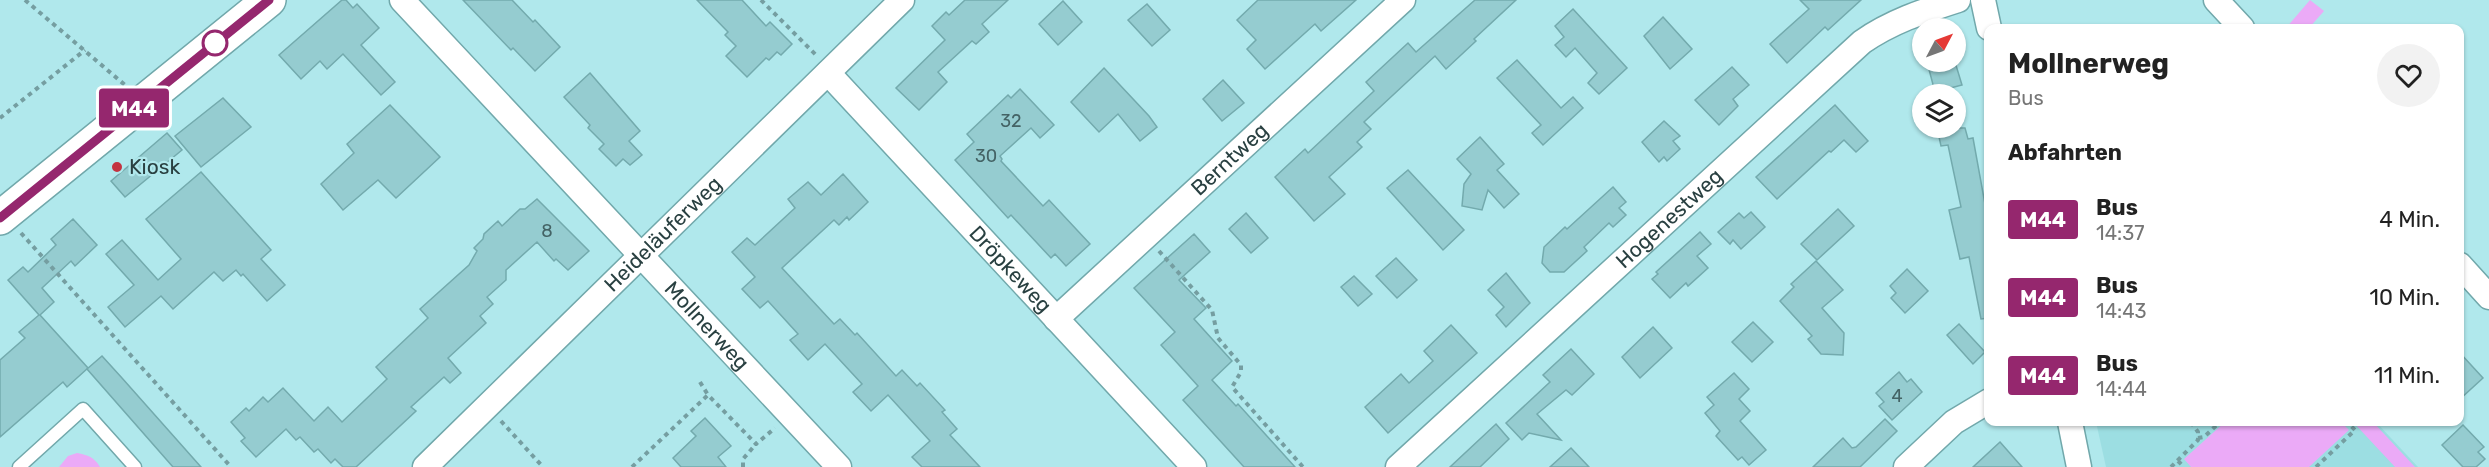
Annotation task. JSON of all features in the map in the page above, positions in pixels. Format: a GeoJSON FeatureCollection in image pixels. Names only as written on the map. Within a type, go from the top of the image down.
{"type":"FeatureCollection","features":[{"type":"Feature","properties":{"kind":"main road"},"geometry":{"type":"LineString","coordinates":[[8,223],[140,103],[269,0]]}},
{"type":"Feature","properties":{"kind":"street","name":"Mollnerweg"},"geometry":{"type":"LineString","coordinates":[[402,0],[838,467]]}},
{"type":"Feature","properties":{"kind":"street","name":"Heideläuferweg"},"geometry":{"type":"LineString","coordinates":[[425,467],[642,256],[823,65],[902,0]]}},
{"type":"Feature","properties":{"kind":"street","name":"Berntweg"},"geometry":{"type":"LineString","coordinates":[[1056,319],[1403,0]]}},
{"type":"Feature","properties":{"kind":"street","name":"Hogenestweg"},"geometry":{"type":"LineString","coordinates":[[1398,467],[1862,42],[1882,28],[1906,17],[1958,0]]}},
{"type":"Feature","properties":{"kind":"street"},"geometry":{"type":"LineString","coordinates":[[1983,0],[1988,24]]}},
{"type":"Feature","properties":{"kind":"street"},"geometry":{"type":"LineString","coordinates":[[2216,0],[2238,24]]}},
{"type":"Feature","properties":{"kind":"street","name":"Dröpkeweg"},"geometry":{"type":"LineString","coordinates":[[823,65],[1194,467]]}},
{"type":"Feature","properties":{"kind":"street"},"geometry":{"type":"LineString","coordinates":[[2464,269],[2489,297]]}},
{"type":"Feature","properties":{"kind":"street"},"geometry":{"type":"LineString","coordinates":[[1905,467],[1954,422],[1984,404]]}},
{"type":"Feature","properties":{"kind":"street"},"geometry":{"type":"LineString","coordinates":[[2071,426],[2079,467]]}},
{"type":"Feature","properties":{"kind":"lane"},"geometry":{"type":"LineString","coordinates":[[19,467],[83,409],[135,467]]}},
{"type":"Feature","properties":{"kind":"path"},"geometry":{"type":"LineString","coordinates":[[25,0],[124,84],[140,103]]}},
{"type":"Feature","properties":{"kind":"path"},"geometry":{"type":"LineString","coordinates":[[761,0],[823,65]]}},
{"type":"Feature","properties":{"kind":"path"},"geometry":{"type":"LineString","coordinates":[[0,118],[85,50]]}},
{"type":"Feature","properties":{"kind":"path"},"geometry":{"type":"LineString","coordinates":[[8,223],[231,467]]}},
{"type":"Feature","properties":{"kind":"path"},"geometry":{"type":"LineString","coordinates":[[1154,245],[1212,310],[1218,338],[1241,365],[1241,372],[1232,387],[1303,467]]}},
{"type":"Feature","properties":{"kind":"path"},"geometry":{"type":"LineString","coordinates":[[700,382],[708,395],[756,444]]}},
{"type":"Feature","properties":{"kind":"path"},"geometry":{"type":"LineString","coordinates":[[632,467],[708,395]]}},
{"type":"Feature","properties":{"kind":"path"},"geometry":{"type":"LineString","coordinates":[[500,421],[543,467]]}},
{"type":"Feature","properties":{"kind":"path"},"geometry":{"type":"LineString","coordinates":[[743,467],[743,459],[779,424]]}},
{"type":"Feature","properties":{"kind":"path"},"geometry":{"type":"LineString","coordinates":[[2171,467],[2198,440],[2198,432],[2194,426]]}},
{"type":"Feature","properties":{"kind":"path"},"geometry":{"type":"LineString","coordinates":[[2198,438],[2215,426]]}},
{"type":"Feature","properties":{"kind":"path"},"geometry":{"type":"LineString","coordinates":[[2316,467],[2355,430],[2351,426]]}},
{"type":"Feature","properties":{"kind":"path"},"geometry":{"type":"LineString","coordinates":[[2178,461],[2184,467]]}},
{"type":"Feature","properties":{"kind":"shaded area"},"geometry":{"type":"Polygon","coordinates":[[[2310,0],[2324,11],[2313,24],[2289,24],[2310,0]]]}},
{"type":"Feature","properties":{"kind":"shaded area"},"geometry":{"type":"Polygon","coordinates":[[[2097,426],[2380,426],[2418,467],[2106,467],[2097,426]]]}},
{"type":"Feature","properties":{"kind":"shaded area"},"geometry":{"type":"Polygon","coordinates":[[[2221,426],[2345,426],[2349,430],[2309,467],[2191,467],[2184,459],[2221,426]]]}},
{"type":"Feature","properties":{"kind":"shaded area"},"geometry":{"type":"Polygon","coordinates":[[[2357,426],[2377,426],[2415,467],[2395,467],[2357,426]]]}},
{"type":"Feature","properties":{"kind":"shaded area"},"geometry":{"type":"Polygon","coordinates":[[[77,453],[90,457],[100,467],[59,467],[68,456],[77,453]]]}},
{"type":"Feature","properties":{"kind":"building"},"geometry":{"type":"Polygon","coordinates":[[[342,0],[346,0],[353,8],[357,4],[379,28],[361,45],[395,82],[381,95],[343,54],[327,69],[320,61],[301,79],[279,55],[342,0]]]}},
{"type":"Feature","properties":{"kind":"building"},"geometry":{"type":"Polygon","coordinates":[[[463,0],[512,0],[533,22],[535,20],[560,47],[535,71],[513,48],[511,50],[463,0]]]}},
{"type":"Feature","properties":{"kind":"building"},"geometry":{"type":"Polygon","coordinates":[[[697,0],[742,0],[766,26],[770,22],[792,44],[781,55],[777,52],[769,60],[766,58],[747,77],[726,56],[736,46],[725,35],[728,32],[697,0]]]}},
{"type":"Feature","properties":{"kind":"building"},"geometry":{"type":"Polygon","coordinates":[[[965,0],[1008,0],[982,24],[989,32],[976,44],[972,41],[938,72],[947,82],[919,110],[896,88],[945,40],[932,26],[946,12],[949,15],[965,0]]]}},
{"type":"Feature","properties":{"kind":"building"},"geometry":{"type":"Polygon","coordinates":[[[1258,0],[1356,0],[1321,31],[1315,24],[1265,69],[1247,49],[1256,40],[1237,20],[1258,0]]]}},
{"type":"Feature","properties":{"kind":"building"},"geometry":{"type":"Polygon","coordinates":[[[1475,0],[1516,0],[1446,69],[1435,56],[1364,122],[1371,129],[1357,142],[1362,147],[1329,177],[1345,194],[1314,221],[1275,177],[1305,149],[1308,153],[1374,91],[1366,82],[1408,43],[1416,52],[1475,0]]]}},
{"type":"Feature","properties":{"kind":"building"},"geometry":{"type":"Polygon","coordinates":[[[1800,0],[1861,0],[1828,30],[1825,27],[1787,63],[1770,44],[1809,9],[1800,0]]]}},
{"type":"Feature","properties":{"kind":"building"},"geometry":{"type":"Polygon","coordinates":[[[1063,1],[1082,22],[1058,45],[1039,24],[1063,1]]]}},
{"type":"Feature","properties":{"kind":"building"},"geometry":{"type":"Polygon","coordinates":[[[1147,4],[1170,30],[1152,46],[1128,20],[1147,4]]]}},
{"type":"Feature","properties":{"kind":"building"},"geometry":{"type":"Polygon","coordinates":[[[1573,9],[1627,68],[1599,94],[1588,83],[1597,73],[1575,48],[1566,57],[1555,45],[1564,37],[1555,26],[1573,9]]]}},
{"type":"Feature","properties":{"kind":"building"},"geometry":{"type":"Polygon","coordinates":[[[1663,17],[1692,49],[1670,69],[1644,36],[1663,17]]]}},
{"type":"Feature","properties":{"kind":"building"},"geometry":{"type":"Polygon","coordinates":[[[1517,60],[1561,108],[1573,97],[1583,108],[1543,145],[1532,133],[1541,125],[1497,78],[1517,60]]]}},
{"type":"Feature","properties":{"kind":"building"},"geometry":{"type":"Polygon","coordinates":[[[1732,67],[1749,85],[1733,99],[1738,106],[1719,125],[1695,100],[1732,67]]]}},
{"type":"Feature","properties":{"kind":"building"},"geometry":{"type":"Polygon","coordinates":[[[1104,68],[1157,127],[1140,141],[1118,114],[1099,132],[1071,102],[1104,68]]]}},
{"type":"Feature","properties":{"kind":"building"},"geometry":{"type":"Polygon","coordinates":[[[1930,72],[1958,72],[1962,84],[1933,84],[1930,72]]]}},
{"type":"Feature","properties":{"kind":"building"},"geometry":{"type":"Polygon","coordinates":[[[590,73],[640,131],[629,141],[642,155],[630,165],[623,159],[616,166],[599,149],[604,144],[588,128],[590,125],[564,97],[590,73]]]}},
{"type":"Feature","properties":{"kind":"building"},"geometry":{"type":"Polygon","coordinates":[[[1223,80],[1244,103],[1222,121],[1203,99],[1223,80]]]}},
{"type":"Feature","properties":{"kind":"building"},"geometry":{"type":"Polygon","coordinates":[[[1020,89],[1054,125],[1040,138],[1031,128],[1000,156],[1001,161],[1043,206],[1049,200],[1090,244],[1066,266],[1055,254],[1051,258],[1011,215],[1008,218],[955,160],[974,142],[967,134],[1008,95],[1011,98],[1020,89]]]}},
{"type":"Feature","properties":{"kind":"building"},"geometry":{"type":"Polygon","coordinates":[[[223,98],[251,127],[201,167],[175,136],[223,98]]]}},
{"type":"Feature","properties":{"kind":"building"},"geometry":{"type":"Polygon","coordinates":[[[390,105],[440,157],[396,198],[378,180],[343,210],[321,184],[354,153],[347,144],[390,105]]]}},
{"type":"Feature","properties":{"kind":"building"},"geometry":{"type":"Polygon","coordinates":[[[1835,105],[1868,141],[1856,152],[1844,140],[1777,199],[1756,177],[1835,105]]]}},
{"type":"Feature","properties":{"kind":"building"},"geometry":{"type":"Polygon","coordinates":[[[1664,121],[1680,136],[1673,141],[1680,149],[1667,161],[1664,157],[1659,162],[1642,142],[1664,121]]]}},
{"type":"Feature","properties":{"kind":"building"},"geometry":{"type":"Polygon","coordinates":[[[1966,132],[1968,139],[1973,138],[1984,198],[1984,319],[1981,319],[1969,257],[1960,259],[1949,210],[1961,207],[1948,145],[1941,146],[1939,138],[1966,138],[1966,132]]]}},
{"type":"Feature","properties":{"kind":"building"},"geometry":{"type":"Polygon","coordinates":[[[167,133],[182,150],[125,197],[111,181],[167,133]]]}},
{"type":"Feature","properties":{"kind":"building"},"geometry":{"type":"Polygon","coordinates":[[[1480,137],[1504,164],[1497,170],[1519,194],[1504,208],[1488,190],[1482,210],[1462,206],[1464,184],[1471,174],[1457,159],[1480,137]]]}},
{"type":"Feature","properties":{"kind":"building"},"geometry":{"type":"Polygon","coordinates":[[[1408,170],[1464,230],[1443,250],[1387,188],[1408,170]]]}},
{"type":"Feature","properties":{"kind":"building"},"geometry":{"type":"Polygon","coordinates":[[[201,172],[271,250],[261,259],[285,285],[267,301],[243,274],[241,276],[236,270],[223,281],[214,272],[173,309],[161,296],[125,327],[108,307],[134,285],[106,254],[122,240],[158,280],[181,259],[146,219],[201,172]]]}},
{"type":"Feature","properties":{"kind":"building"},"geometry":{"type":"Polygon","coordinates":[[[843,174],[868,202],[849,220],[847,217],[839,225],[834,220],[782,268],[834,324],[840,319],[855,335],[857,333],[896,376],[902,370],[917,386],[920,383],[945,410],[942,412],[957,429],[950,435],[980,467],[922,467],[912,457],[930,441],[888,395],[871,411],[853,392],[862,384],[825,344],[808,360],[790,340],[798,334],[768,301],[760,308],[742,289],[755,277],[732,252],[747,238],[755,245],[795,208],[788,199],[808,182],[821,195],[843,174]]]}},
{"type":"Feature","properties":{"kind":"building"},"geometry":{"type":"Polygon","coordinates":[[[1613,187],[1626,202],[1619,208],[1626,215],[1613,227],[1609,223],[1584,247],[1587,251],[1564,272],[1550,272],[1542,263],[1544,247],[1613,187]]]}},
{"type":"Feature","properties":{"kind":"building"},"geometry":{"type":"Polygon","coordinates":[[[537,199],[589,251],[568,270],[556,259],[554,261],[537,242],[506,270],[506,280],[487,297],[493,304],[480,316],[486,323],[448,358],[461,373],[450,383],[444,377],[411,407],[416,411],[356,467],[343,467],[335,459],[331,463],[318,449],[314,452],[300,437],[296,440],[286,429],[256,457],[241,441],[245,438],[231,422],[246,408],[249,411],[263,397],[268,402],[283,388],[314,421],[328,407],[342,422],[387,379],[376,367],[428,318],[420,309],[469,265],[477,251],[474,248],[483,239],[484,234],[498,221],[502,226],[520,209],[525,209],[537,199]]]}},
{"type":"Feature","properties":{"kind":"building"},"geometry":{"type":"Polygon","coordinates":[[[1838,209],[1854,226],[1817,260],[1801,244],[1838,209]]]}},
{"type":"Feature","properties":{"kind":"building"},"geometry":{"type":"Polygon","coordinates":[[[1751,212],[1765,227],[1741,249],[1733,240],[1730,244],[1718,232],[1739,213],[1744,218],[1751,212]]]}},
{"type":"Feature","properties":{"kind":"building"},"geometry":{"type":"Polygon","coordinates":[[[1246,213],[1268,238],[1251,253],[1229,229],[1246,213]]]}},
{"type":"Feature","properties":{"kind":"building"},"geometry":{"type":"Polygon","coordinates":[[[73,219],[97,245],[75,266],[71,261],[42,288],[54,302],[40,315],[88,368],[67,387],[63,382],[0,437],[0,360],[25,338],[19,332],[39,315],[8,280],[23,267],[28,272],[56,245],[51,239],[73,219]]]}},
{"type":"Feature","properties":{"kind":"building"},"geometry":{"type":"Polygon","coordinates":[[[1700,232],[1711,244],[1697,256],[1708,268],[1688,286],[1686,283],[1670,298],[1652,279],[1658,274],[1656,272],[1700,232]]]}},
{"type":"Feature","properties":{"kind":"building"},"geometry":{"type":"Polygon","coordinates":[[[1194,234],[1210,252],[1179,280],[1206,308],[1194,319],[1232,361],[1212,380],[1236,406],[1238,404],[1295,467],[1244,467],[1183,400],[1198,386],[1161,345],[1175,332],[1134,288],[1194,234]]]}},
{"type":"Feature","properties":{"kind":"building"},"geometry":{"type":"Polygon","coordinates":[[[1396,258],[1417,280],[1397,298],[1376,276],[1396,258]]]}},
{"type":"Feature","properties":{"kind":"building"},"geometry":{"type":"Polygon","coordinates":[[[1816,261],[1843,290],[1822,308],[1844,333],[1843,355],[1821,354],[1808,339],[1812,336],[1780,301],[1794,287],[1791,284],[1816,261]]]}},
{"type":"Feature","properties":{"kind":"building"},"geometry":{"type":"Polygon","coordinates":[[[1907,269],[1928,291],[1905,313],[1891,298],[1896,293],[1890,286],[1907,269]]]}},
{"type":"Feature","properties":{"kind":"building"},"geometry":{"type":"Polygon","coordinates":[[[1506,273],[1530,303],[1506,327],[1496,315],[1504,307],[1488,290],[1506,273]]]}},
{"type":"Feature","properties":{"kind":"building"},"geometry":{"type":"Polygon","coordinates":[[[1354,276],[1372,294],[1358,306],[1341,287],[1354,276]]]}},
{"type":"Feature","properties":{"kind":"building"},"geometry":{"type":"Polygon","coordinates":[[[1753,322],[1773,342],[1752,362],[1732,342],[1753,322]]]}},
{"type":"Feature","properties":{"kind":"building"},"geometry":{"type":"Polygon","coordinates":[[[1959,324],[1984,353],[1973,364],[1947,335],[1959,324]]]}},
{"type":"Feature","properties":{"kind":"building"},"geometry":{"type":"Polygon","coordinates":[[[1451,325],[1477,353],[1388,433],[1365,407],[1401,374],[1409,383],[1433,361],[1424,351],[1451,325]]]}},
{"type":"Feature","properties":{"kind":"building"},"geometry":{"type":"Polygon","coordinates":[[[1653,327],[1672,348],[1640,378],[1622,357],[1653,327]]]}},
{"type":"Feature","properties":{"kind":"building"},"geometry":{"type":"Polygon","coordinates":[[[1571,349],[1594,374],[1572,395],[1566,390],[1537,414],[1561,440],[1529,433],[1522,440],[1506,423],[1550,382],[1543,375],[1571,349]]]}},
{"type":"Feature","properties":{"kind":"building"},"geometry":{"type":"Polygon","coordinates":[[[102,356],[201,467],[173,467],[87,369],[102,356]]]}},
{"type":"Feature","properties":{"kind":"building"},"geometry":{"type":"Polygon","coordinates":[[[2464,357],[2483,378],[2464,395],[2464,357]]]}},
{"type":"Feature","properties":{"kind":"building"},"geometry":{"type":"Polygon","coordinates":[[[1899,372],[1907,382],[1911,379],[1922,392],[1892,420],[1879,406],[1884,402],[1876,393],[1899,372]]]}},
{"type":"Feature","properties":{"kind":"building"},"geometry":{"type":"Polygon","coordinates":[[[1734,373],[1749,389],[1739,399],[1750,411],[1740,421],[1766,450],[1749,465],[1742,457],[1738,460],[1716,436],[1720,431],[1705,413],[1714,405],[1707,397],[1734,373]]]}},
{"type":"Feature","properties":{"kind":"building"},"geometry":{"type":"Polygon","coordinates":[[[705,418],[731,446],[718,457],[726,467],[681,467],[673,458],[696,436],[691,431],[705,418]]]}},
{"type":"Feature","properties":{"kind":"building"},"geometry":{"type":"Polygon","coordinates":[[[1885,419],[1897,431],[1860,467],[1813,467],[1843,438],[1852,448],[1856,447],[1885,419]]]}},
{"type":"Feature","properties":{"kind":"building"},"geometry":{"type":"Polygon","coordinates":[[[1496,424],[1509,439],[1480,467],[1450,467],[1496,424]]]}},
{"type":"Feature","properties":{"kind":"building"},"geometry":{"type":"Polygon","coordinates":[[[2464,426],[2484,447],[2478,452],[2485,459],[2476,467],[2463,467],[2442,445],[2464,426]]]}},
{"type":"Feature","properties":{"kind":"building"},"geometry":{"type":"Polygon","coordinates":[[[2000,442],[2022,467],[1973,467],[2000,442]]]}},
{"type":"Feature","properties":{"kind":"building"},"geometry":{"type":"Polygon","coordinates":[[[1571,448],[1589,467],[1550,467],[1571,448]]]}},
{"type":"Feature","properties":{"kind":"bus line","name":"M44"},"geometry":{"type":"LineString","coordinates":[[0,218],[269,0]]}},
{"type":"Feature","properties":{"kind":"place","name":"Kiosk"},"geometry":{"type":"Point","coordinates":[117,167]}}]}
